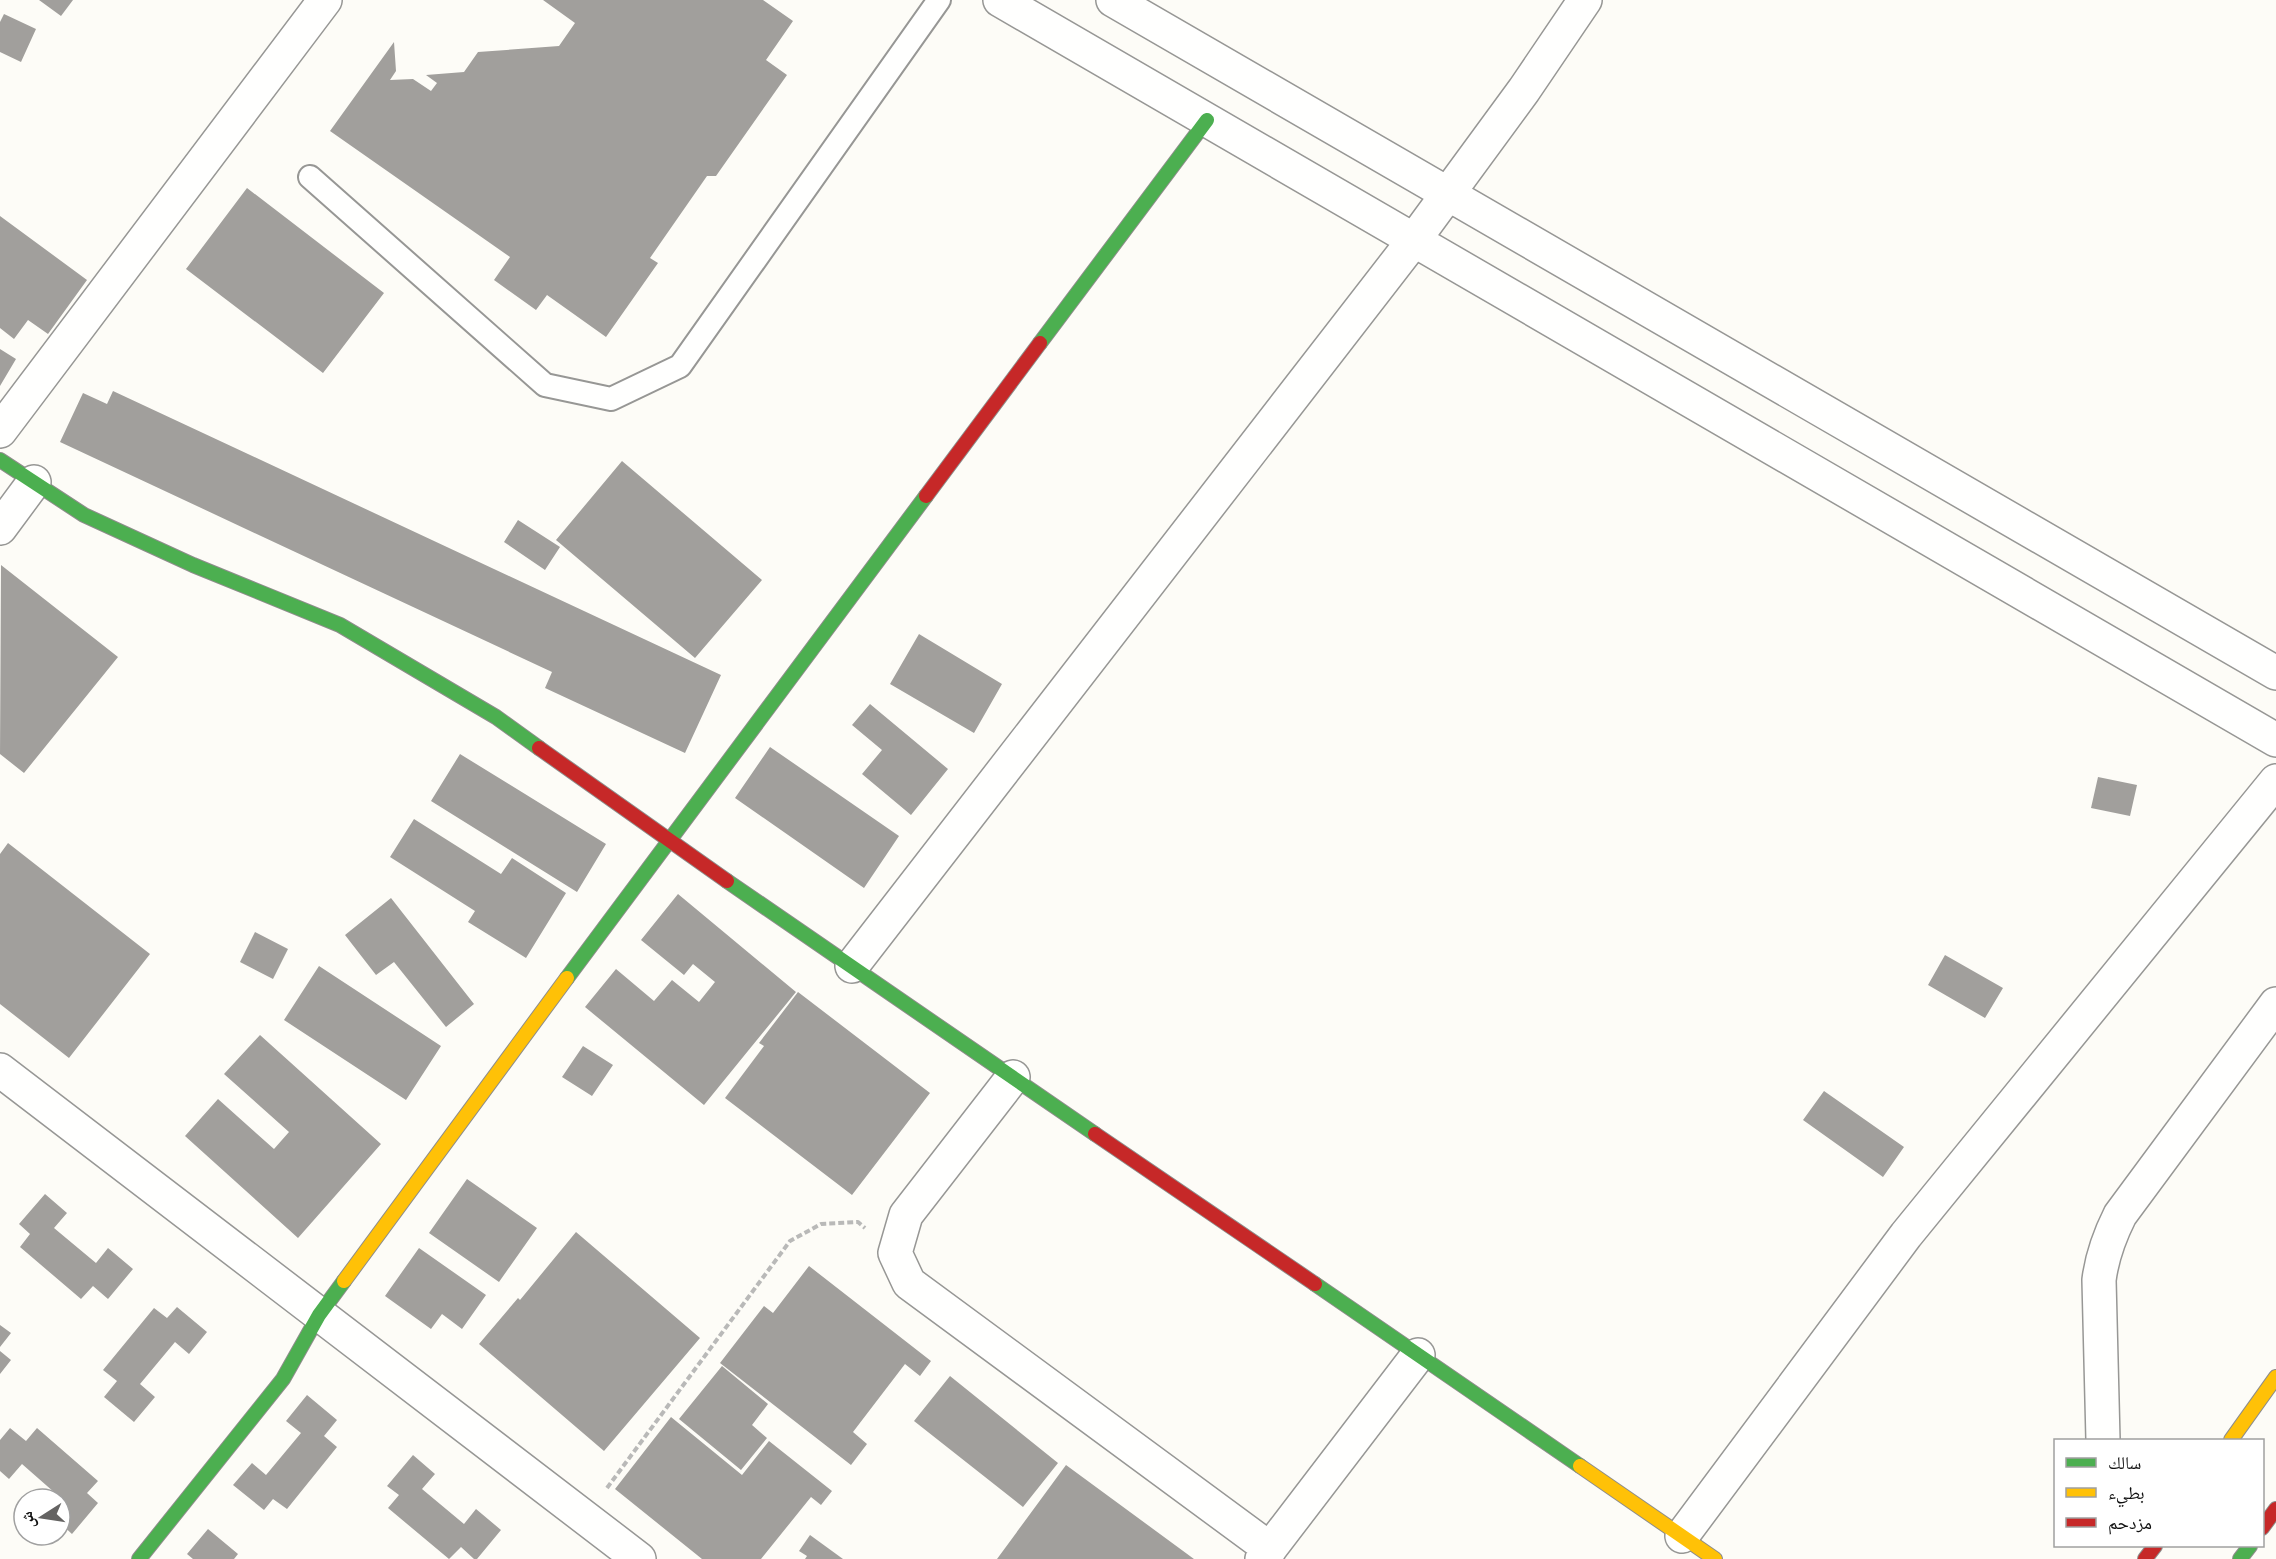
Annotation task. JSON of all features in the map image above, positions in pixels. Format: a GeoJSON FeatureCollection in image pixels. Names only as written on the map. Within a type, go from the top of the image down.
{"type":"FeatureCollection","features":[{"type":"Feature","properties":{"kind":"street"},"geometry":{"type":"LineString","coordinates":[[0,431],[325,0]]}},
{"type":"Feature","properties":{"kind":"street"},"geometry":{"type":"LineString","coordinates":[[1000,0],[2276,740]]}},
{"type":"Feature","properties":{"kind":"street"},"geometry":{"type":"LineString","coordinates":[[1113,0],[2276,673]]}},
{"type":"Feature","properties":{"kind":"street"},"geometry":{"type":"LineString","coordinates":[[852,966],[1414,240],[1524,90],[1585,0]]}},
{"type":"Feature","properties":{"kind":"street"},"geometry":{"type":"LineString","coordinates":[[139,1559],[283,1379],[319,1315],[668,840],[1207,120]]}},
{"type":"Feature","properties":{"kind":"street"},"geometry":{"type":"LineString","coordinates":[[0,460],[94,520],[193,565],[340,625],[496,717],[668,840],[1715,1559]]}},
{"type":"Feature","properties":{"kind":"street"},"geometry":{"type":"LineString","coordinates":[[0,528],[33,482]]}},
{"type":"Feature","properties":{"kind":"street"},"geometry":{"type":"LineString","coordinates":[[1682,1536],[1906,1235],[2276,781]]}},
{"type":"Feature","properties":{"kind":"street"},"geometry":{"type":"LineString","coordinates":[[2103,1439],[2099,1280],[2109,1236],[2120,1215],[2276,1004]]}},
{"type":"Feature","properties":{"kind":"street"},"geometry":{"type":"LineString","coordinates":[[0,1070],[639,1559]]}},
{"type":"Feature","properties":{"kind":"street"},"geometry":{"type":"LineString","coordinates":[[1013,1077],[906,1215],[895,1253],[909,1284],[1266,1554],[1418,1355]]}},
{"type":"Feature","properties":{"kind":"street"},"geometry":{"type":"LineString","coordinates":[[2232,1439],[2276,1377]]}},
{"type":"Feature","properties":{"kind":"lane"},"geometry":{"type":"LineString","coordinates":[[310,177],[545,385],[611,399],[680,366],[939,0]]}},
{"type":"Feature","properties":{"kind":"path"},"geometry":{"type":"LineString","coordinates":[[585,1518],[790,1241],[821,1224],[858,1222],[895,1253]]}},
{"type":"Feature","properties":{"kind":"building"},"geometry":{"type":"Polygon","coordinates":[[[39,0],[73,0],[61,16],[39,0]]]}},
{"type":"Feature","properties":{"kind":"building"},"geometry":{"type":"Polygon","coordinates":[[[543,0],[763,0],[793,21],[766,60],[787,75],[716,176],[707,176],[650,258],[658,263],[606,337],[547,295],[536,310],[494,280],[510,257],[330,131],[394,42],[396,71],[390,80],[413,79],[431,91],[437,83],[426,75],[464,72],[478,52],[559,46],[575,23],[543,0]]]}},
{"type":"Feature","properties":{"kind":"building"},"geometry":{"type":"Polygon","coordinates":[[[4,14],[36,29],[21,62],[0,52],[0,22],[4,14]]]}},
{"type":"Feature","properties":{"kind":"building"},"geometry":{"type":"Polygon","coordinates":[[[247,188],[384,293],[323,373],[186,269],[247,188]]]}},
{"type":"Feature","properties":{"kind":"building"},"geometry":{"type":"Polygon","coordinates":[[[0,216],[87,280],[48,334],[28,320],[14,339],[0,328],[0,216]]]}},
{"type":"Feature","properties":{"kind":"building"},"geometry":{"type":"Polygon","coordinates":[[[0,349],[16,359],[0,386],[0,349]]]}},
{"type":"Feature","properties":{"kind":"building"},"geometry":{"type":"Polygon","coordinates":[[[113,391],[721,675],[685,753],[545,688],[552,672],[60,442],[83,393],[107,404],[113,391]]]}},
{"type":"Feature","properties":{"kind":"building"},"geometry":{"type":"Polygon","coordinates":[[[622,461],[762,580],[695,658],[556,540],[622,461]]]}},
{"type":"Feature","properties":{"kind":"building"},"geometry":{"type":"Polygon","coordinates":[[[518,520],[560,547],[545,570],[504,542],[518,520]]]}},
{"type":"Feature","properties":{"kind":"building"},"geometry":{"type":"Polygon","coordinates":[[[1,565],[118,657],[24,773],[0,754],[1,565]]]}},
{"type":"Feature","properties":{"kind":"building"},"geometry":{"type":"Polygon","coordinates":[[[919,634],[1002,684],[974,733],[890,684],[919,634]]]}},
{"type":"Feature","properties":{"kind":"building"},"geometry":{"type":"Polygon","coordinates":[[[870,704],[948,769],[911,815],[862,774],[882,750],[852,725],[870,704]]]}},
{"type":"Feature","properties":{"kind":"building"},"geometry":{"type":"Polygon","coordinates":[[[770,747],[899,836],[864,888],[735,798],[770,747]]]}},
{"type":"Feature","properties":{"kind":"building"},"geometry":{"type":"Polygon","coordinates":[[[460,754],[606,844],[577,892],[431,801],[460,754]]]}},
{"type":"Feature","properties":{"kind":"building"},"geometry":{"type":"Polygon","coordinates":[[[2098,777],[2137,785],[2130,816],[2091,808],[2098,777]]]}},
{"type":"Feature","properties":{"kind":"building"},"geometry":{"type":"Polygon","coordinates":[[[414,819],[501,874],[512,858],[566,893],[526,958],[468,922],[475,911],[390,857],[414,819]]]}},
{"type":"Feature","properties":{"kind":"building"},"geometry":{"type":"Polygon","coordinates":[[[8,843],[150,954],[69,1058],[0,1004],[0,854],[8,843]]]}},
{"type":"Feature","properties":{"kind":"building"},"geometry":{"type":"Polygon","coordinates":[[[678,894],[796,992],[704,1105],[585,1007],[616,969],[654,1001],[672,980],[699,1002],[715,982],[693,964],[684,975],[641,940],[678,894]]]}},
{"type":"Feature","properties":{"kind":"building"},"geometry":{"type":"Polygon","coordinates":[[[391,898],[474,1004],[446,1027],[394,962],[376,975],[345,935],[391,898]]]}},
{"type":"Feature","properties":{"kind":"building"},"geometry":{"type":"Polygon","coordinates":[[[255,932],[288,949],[273,979],[240,962],[255,932]]]}},
{"type":"Feature","properties":{"kind":"building"},"geometry":{"type":"Polygon","coordinates":[[[1945,955],[2003,988],[1985,1018],[1928,985],[1945,955]]]}},
{"type":"Feature","properties":{"kind":"building"},"geometry":{"type":"Polygon","coordinates":[[[319,966],[441,1046],[406,1100],[284,1020],[319,966]]]}},
{"type":"Feature","properties":{"kind":"building"},"geometry":{"type":"Polygon","coordinates":[[[798,992],[930,1093],[852,1195],[725,1098],[764,1046],[759,1043],[798,992]]]}},
{"type":"Feature","properties":{"kind":"building"},"geometry":{"type":"Polygon","coordinates":[[[260,1035],[381,1144],[298,1238],[185,1136],[218,1099],[274,1149],[289,1132],[224,1074],[260,1035]]]}},
{"type":"Feature","properties":{"kind":"building"},"geometry":{"type":"Polygon","coordinates":[[[583,1046],[613,1065],[592,1096],[562,1077],[583,1046]]]}},
{"type":"Feature","properties":{"kind":"building"},"geometry":{"type":"Polygon","coordinates":[[[1824,1091],[1904,1147],[1883,1177],[1803,1120],[1824,1091]]]}},
{"type":"Feature","properties":{"kind":"building"},"geometry":{"type":"Polygon","coordinates":[[[467,1179],[537,1228],[499,1282],[429,1233],[467,1179]]]}},
{"type":"Feature","properties":{"kind":"building"},"geometry":{"type":"Polygon","coordinates":[[[45,1194],[67,1213],[54,1228],[96,1263],[108,1248],[133,1269],[108,1299],[93,1286],[81,1299],[20,1247],[30,1234],[19,1224],[45,1194]]]}},
{"type":"Feature","properties":{"kind":"building"},"geometry":{"type":"Polygon","coordinates":[[[576,1232],[700,1338],[604,1451],[479,1344],[518,1298],[520,1300],[576,1232]]]}},
{"type":"Feature","properties":{"kind":"building"},"geometry":{"type":"Polygon","coordinates":[[[419,1248],[486,1295],[462,1329],[442,1314],[431,1329],[385,1296],[419,1248]]]}},
{"type":"Feature","properties":{"kind":"building"},"geometry":{"type":"Polygon","coordinates":[[[809,1266],[931,1361],[920,1376],[905,1364],[853,1432],[867,1444],[851,1465],[720,1363],[764,1306],[773,1313],[809,1266]]]}},
{"type":"Feature","properties":{"kind":"building"},"geometry":{"type":"Polygon","coordinates":[[[177,1307],[207,1332],[189,1354],[175,1342],[140,1384],[155,1397],[134,1422],[104,1397],[117,1381],[103,1370],[154,1308],[167,1318],[177,1307]]]}},
{"type":"Feature","properties":{"kind":"building"},"geometry":{"type":"Polygon","coordinates":[[[0,1325],[11,1333],[0,1347],[0,1325]]]}},
{"type":"Feature","properties":{"kind":"building"},"geometry":{"type":"Polygon","coordinates":[[[0,1351],[11,1360],[0,1374],[0,1351]]]}},
{"type":"Feature","properties":{"kind":"building"},"geometry":{"type":"Polygon","coordinates":[[[722,1366],[768,1404],[752,1425],[767,1438],[741,1470],[679,1419],[722,1366]]]}},
{"type":"Feature","properties":{"kind":"building"},"geometry":{"type":"Polygon","coordinates":[[[950,1376],[1058,1463],[1023,1507],[914,1421],[950,1376]]]}},
{"type":"Feature","properties":{"kind":"building"},"geometry":{"type":"Polygon","coordinates":[[[307,1395],[337,1420],[324,1436],[337,1447],[287,1509],[273,1499],[264,1510],[233,1485],[252,1463],[266,1475],[301,1433],[286,1421],[307,1395]]]}},
{"type":"Feature","properties":{"kind":"building"},"geometry":{"type":"Polygon","coordinates":[[[671,1417],[742,1475],[769,1441],[832,1491],[821,1505],[811,1497],[761,1559],[702,1559],[615,1489],[671,1417]]]}},
{"type":"Feature","properties":{"kind":"building"},"geometry":{"type":"Polygon","coordinates":[[[10,1428],[26,1441],[37,1428],[98,1481],[87,1493],[98,1503],[72,1534],[72,1487],[48,1487],[22,1464],[9,1479],[0,1471],[0,1440],[10,1428]]]}},
{"type":"Feature","properties":{"kind":"building"},"geometry":{"type":"Polygon","coordinates":[[[413,1455],[435,1474],[422,1489],[464,1524],[476,1509],[501,1530],[477,1559],[461,1547],[449,1559],[388,1508],[399,1495],[387,1486],[413,1455]]]}},
{"type":"Feature","properties":{"kind":"building"},"geometry":{"type":"Polygon","coordinates":[[[1066,1465],[1194,1559],[997,1559],[1066,1465]]]}},
{"type":"Feature","properties":{"kind":"building"},"geometry":{"type":"Polygon","coordinates":[[[208,1529],[238,1554],[234,1559],[193,1559],[187,1554],[208,1529]]]}},
{"type":"Feature","properties":{"kind":"building"},"geometry":{"type":"Polygon","coordinates":[[[810,1535],[843,1559],[805,1559],[807,1556],[799,1551],[810,1535]]]}},
{"type":"Feature","properties":{"kind":"traffic: fast"},"geometry":{"type":"LineString","coordinates":[[1040,343],[1207,120]]}},
{"type":"Feature","properties":{"kind":"traffic: fast"},"geometry":{"type":"LineString","coordinates":[[0,460],[84,515],[193,565],[340,625],[496,717],[539,748]]}},
{"type":"Feature","properties":{"kind":"traffic: fast"},"geometry":{"type":"LineString","coordinates":[[567,978],[926,496]]}},
{"type":"Feature","properties":{"kind":"traffic: fast"},"geometry":{"type":"LineString","coordinates":[[727,881],[1095,1134]]}},
{"type":"Feature","properties":{"kind":"traffic: fast"},"geometry":{"type":"LineString","coordinates":[[139,1559],[283,1379],[319,1315],[344,1281]]}},
{"type":"Feature","properties":{"kind":"traffic: fast"},"geometry":{"type":"LineString","coordinates":[[1315,1284],[1580,1466]]}},
{"type":"Feature","properties":{"kind":"traffic: fast"},"geometry":{"type":"LineString","coordinates":[[2240,1559],[2249,1547]]}},
{"type":"Feature","properties":{"kind":"traffic: slow"},"geometry":{"type":"LineString","coordinates":[[344,1281],[567,978]]}},
{"type":"Feature","properties":{"kind":"traffic: slow"},"geometry":{"type":"LineString","coordinates":[[2232,1439],[2276,1377]]}},
{"type":"Feature","properties":{"kind":"traffic: slow"},"geometry":{"type":"LineString","coordinates":[[1580,1466],[1715,1559]]}},
{"type":"Feature","properties":{"kind":"traffic: jam"},"geometry":{"type":"LineString","coordinates":[[926,496],[1040,343]]}},
{"type":"Feature","properties":{"kind":"traffic: jam"},"geometry":{"type":"LineString","coordinates":[[539,748],[727,881]]}},
{"type":"Feature","properties":{"kind":"traffic: jam"},"geometry":{"type":"LineString","coordinates":[[1095,1134],[1315,1284]]}},
{"type":"Feature","properties":{"kind":"traffic: jam"},"geometry":{"type":"LineString","coordinates":[[2264,1525],[2276,1509]]}},
{"type":"Feature","properties":{"kind":"traffic: jam"},"geometry":{"type":"LineString","coordinates":[[2145,1559],[2154,1547]]}}]}
